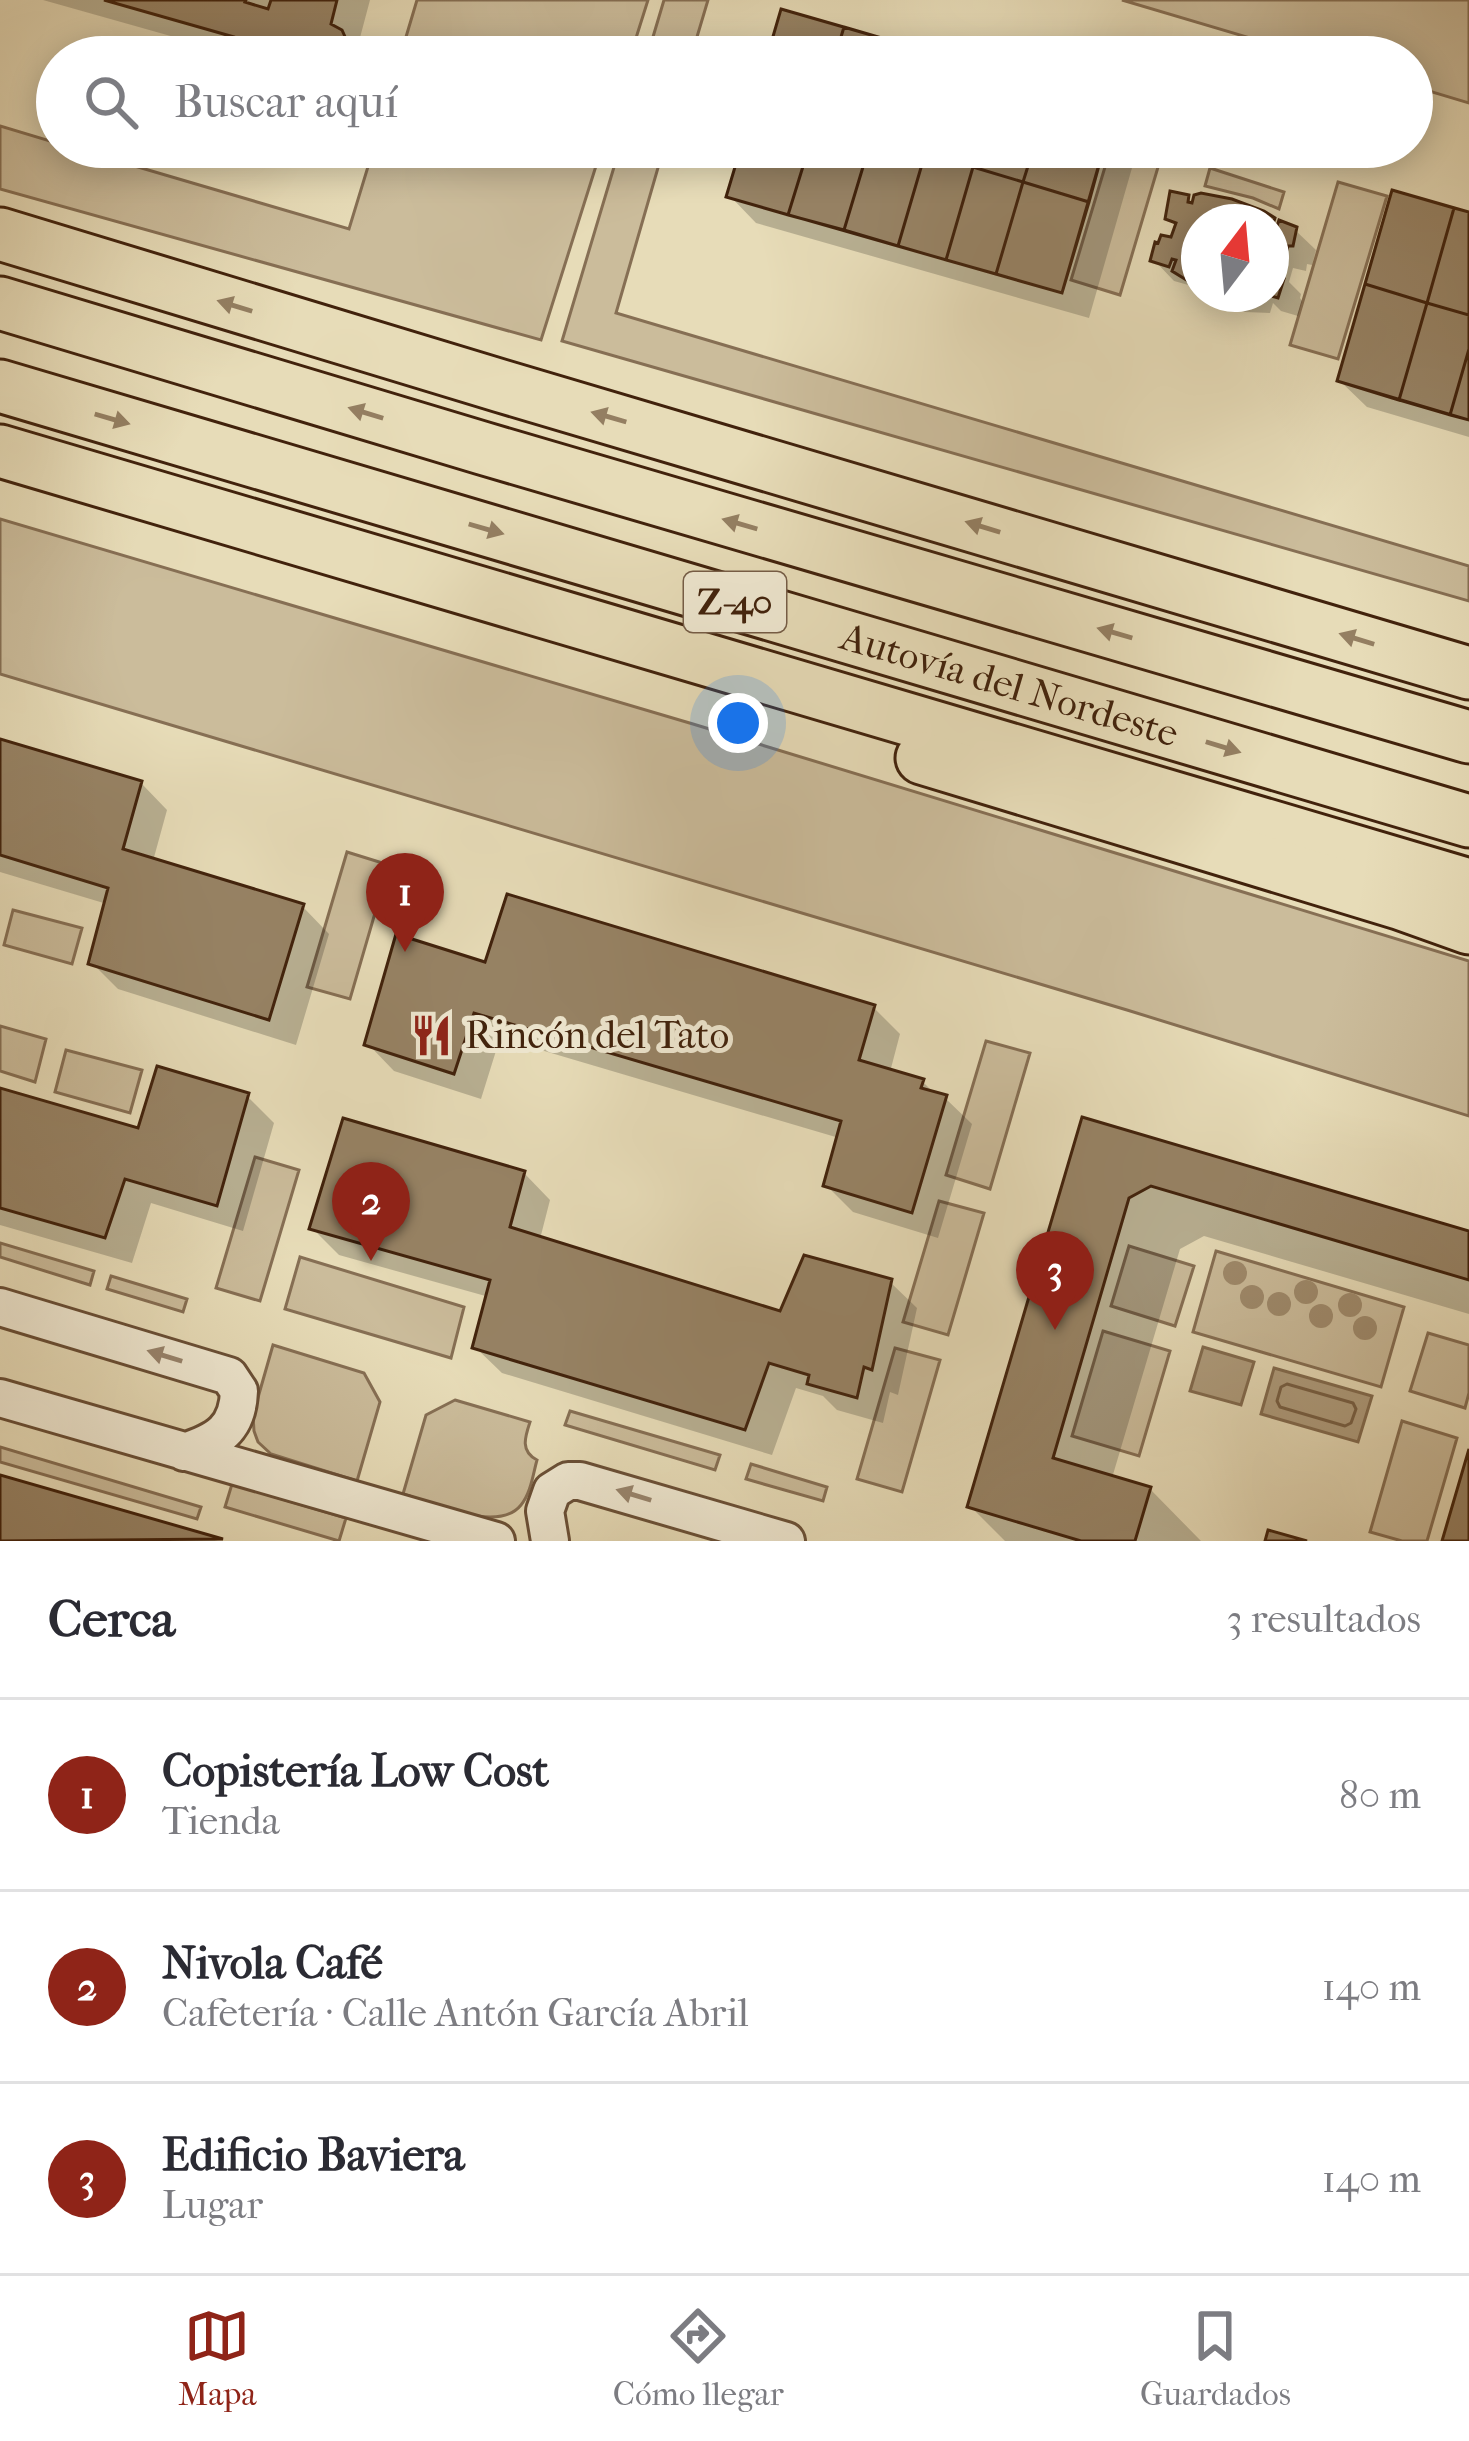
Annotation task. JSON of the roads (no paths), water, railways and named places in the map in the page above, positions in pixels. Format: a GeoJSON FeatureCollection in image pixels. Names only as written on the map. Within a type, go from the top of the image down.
{"type":"FeatureCollection","features":[{"type":"Feature","properties":{"kind":"highway"},"geometry":{"type":"LineString","coordinates":[[0,234],[1469,673]]}},
{"type":"Feature","properties":{"kind":"highway","name":"Autovía del Nordeste"},"geometry":{"type":"LineString","coordinates":[[0,303],[1469,737]]}},
{"type":"Feature","properties":{"kind":"highway","name":"Autovía del Nordeste"},"geometry":{"type":"LineString","coordinates":[[0,386],[1469,820]]}},
{"type":"Feature","properties":{"kind":"highway"},"geometry":{"type":"LineString","coordinates":[[0,451],[1469,885]]}},
{"type":"Feature","properties":{"kind":"highway"},"geometry":{"type":"LineString","coordinates":[[0,470],[1469,902]]}},
{"type":"Feature","properties":{"kind":"highway"},"geometry":{"type":"LineString","coordinates":[[766,695],[934,763],[1469,928]]}},
{"type":"Feature","properties":{"kind":"street"},"geometry":{"type":"LineString","coordinates":[[0,1307],[229,1376],[239,1391],[234,1422],[244,1450],[262,1474]]}},
{"type":"Feature","properties":{"kind":"street"},"geometry":{"type":"LineString","coordinates":[[0,1398],[486,1538],[512,1528],[548,1526],[552,1491],[568,1481],[580,1481],[786,1541]]}},
{"type":"Feature","properties":{"kind":"street"},"geometry":{"type":"LineString","coordinates":[[184,1452],[217,1438],[234,1422]]}},
{"type":"Feature","properties":{"kind":"water"},"geometry":{"type":"Polygon","coordinates":[[[1203,1347],[1254,1362],[1241,1405],[1190,1391],[1203,1347]]]}},
{"type":"Feature","properties":{"kind":"water"},"geometry":{"type":"Polygon","coordinates":[[[1274,1368],[1372,1396],[1358,1442],[1261,1414],[1274,1368]]]}},
{"type":"Feature","properties":{"kind":"place","name":"Copistería Low Cost"},"geometry":{"type":"Point","coordinates":[405,952]}},
{"type":"Feature","properties":{"kind":"place","name":"Rincón del Tato"},"geometry":{"type":"Point","coordinates":[431,1035]}},
{"type":"Feature","properties":{"kind":"place","name":"Nivola Café"},"geometry":{"type":"Point","coordinates":[371,1261]}},
{"type":"Feature","properties":{"kind":"place","name":"Edificio Baviera"},"geometry":{"type":"Point","coordinates":[1055,1330]}}]}
